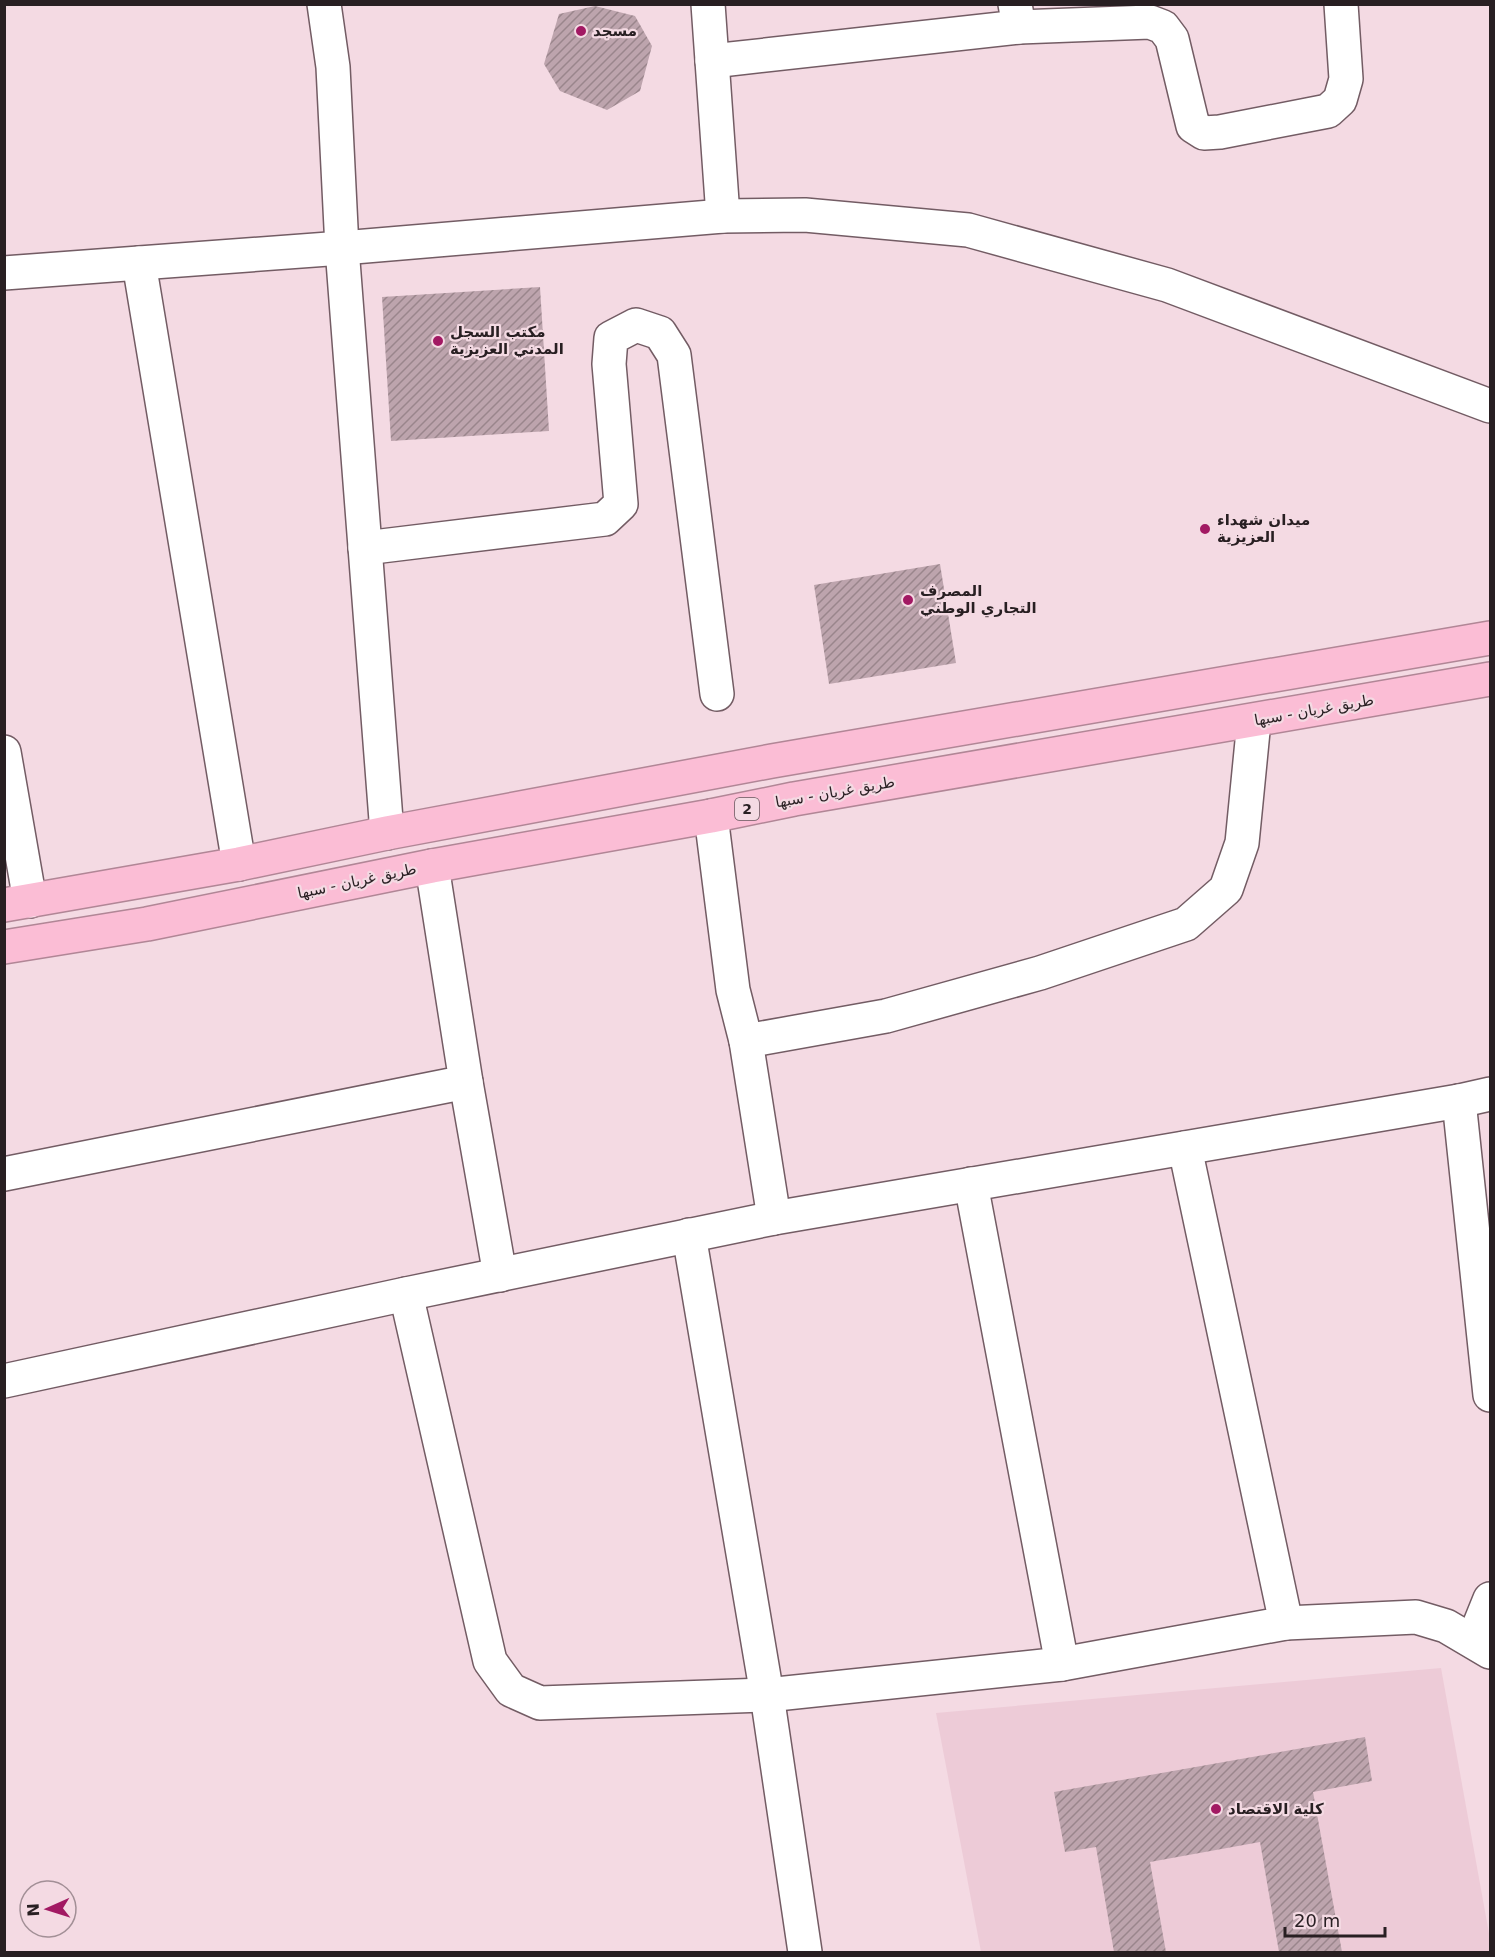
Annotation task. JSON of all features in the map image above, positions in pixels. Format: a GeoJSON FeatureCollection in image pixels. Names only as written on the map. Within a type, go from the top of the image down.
{"type":"FeatureCollection","features":[{"type":"Feature","properties":{"kind":"highway"},"geometry":{"type":"LineString","coordinates":[[17,903],[239,864],[387,833],[771,761],[1491,638]]}},
{"type":"Feature","properties":{"kind":"highway","name":"طريق غريان - سبها"},"geometry":{"type":"LineString","coordinates":[[4,947],[147,924],[432,866],[711,816],[806,796],[1491,679]]}},
{"type":"Feature","properties":{"kind":"street"},"geometry":{"type":"LineString","coordinates":[[324,4],[333,67],[342,248],[387,833]]}},
{"type":"Feature","properties":{"kind":"street"},"geometry":{"type":"LineString","coordinates":[[708,4],[723,216]]}},
{"type":"Feature","properties":{"kind":"street"},"geometry":{"type":"LineString","coordinates":[[712,61],[1017,16],[1150,22],[1163,27],[1172,39],[1193,126],[1204,133],[1220,132],[1328,111],[1340,100],[1346,79],[1341,4]]}},
{"type":"Feature","properties":{"kind":"street"},"geometry":{"type":"LineString","coordinates":[[4,273],[723,216],[805,215],[968,230],[1167,285],[1491,406]]}},
{"type":"Feature","properties":{"kind":"street"},"geometry":{"type":"LineString","coordinates":[[139,263],[239,864]]}},
{"type":"Feature","properties":{"kind":"street"},"geometry":{"type":"LineString","coordinates":[[365,548],[605,519],[621,504],[609,364],[611,338],[636,326],[660,333],[674,355],[717,694]]}},
{"type":"Feature","properties":{"kind":"street"},"geometry":{"type":"LineString","coordinates":[[746,1041],[886,1016],[1040,973],[1186,924],[1226,889],[1242,843],[1254,721]]}},
{"type":"Feature","properties":{"kind":"street"},"geometry":{"type":"LineString","coordinates":[[4,752],[17,903]]}},
{"type":"Feature","properties":{"kind":"street"},"geometry":{"type":"LineString","coordinates":[[711,816],[733,990],[746,1041],[774,1218]]}},
{"type":"Feature","properties":{"kind":"street"},"geometry":{"type":"LineString","coordinates":[[432,866],[466,1082],[500,1275]]}},
{"type":"Feature","properties":{"kind":"street"},"geometry":{"type":"LineString","coordinates":[[4,1174],[466,1082]]}},
{"type":"Feature","properties":{"kind":"street"},"geometry":{"type":"LineString","coordinates":[[4,1381],[406,1294],[774,1218],[1491,1094]]}},
{"type":"Feature","properties":{"kind":"street"},"geometry":{"type":"LineString","coordinates":[[1459,1101],[1491,1395]]}},
{"type":"Feature","properties":{"kind":"street"},"geometry":{"type":"LineString","coordinates":[[1185,1148],[1286,1623]]}},
{"type":"Feature","properties":{"kind":"street"},"geometry":{"type":"LineString","coordinates":[[971,1184],[1062,1664]]}},
{"type":"Feature","properties":{"kind":"street"},"geometry":{"type":"LineString","coordinates":[[689,1235],[767,1695],[805,1953]]}},
{"type":"Feature","properties":{"kind":"street"},"geometry":{"type":"LineString","coordinates":[[406,1294],[490,1661],[511,1690],[540,1703],[767,1695],[1062,1664],[1286,1623],[1416,1617],[1446,1626],[1482,1646],[1491,1599]]}},
{"type":"Feature","properties":{"kind":"shaded area"},"geometry":{"type":"Polygon","coordinates":[[[1441,1668],[1490,1939],[1490,1952],[981,1952],[936,1713],[1441,1668]]]}},
{"type":"Feature","properties":{"kind":"building"},"geometry":{"type":"Polygon","coordinates":[[[595,6],[635,16],[652,46],[640,91],[607,110],[560,91],[544,64],[559,14],[595,6]]]}},
{"type":"Feature","properties":{"kind":"building"},"geometry":{"type":"Polygon","coordinates":[[[540,287],[549,431],[391,441],[382,297],[540,287]]]}},
{"type":"Feature","properties":{"kind":"building"},"geometry":{"type":"Polygon","coordinates":[[[940,564],[956,663],[829,684],[814,585],[940,564]]]}},
{"type":"Feature","properties":{"kind":"building"},"geometry":{"type":"Polygon","coordinates":[[[1365,1737],[1372,1781],[1313,1792],[1342,1952],[1279,1952],[1260,1842],[1150,1862],[1166,1952],[1114,1952],[1096,1847],[1065,1852],[1054,1792],[1365,1737]]]}},
{"type":"Feature","properties":{"kind":"place","name":"مسجد"},"geometry":{"type":"Point","coordinates":[581,31]}},
{"type":"Feature","properties":{"kind":"place","name":"مكتب السجل المدني العزيزية"},"geometry":{"type":"Point","coordinates":[438,341]}},
{"type":"Feature","properties":{"kind":"place","name":"ميدان شهداء العزيزية"},"geometry":{"type":"Point","coordinates":[1205,529]}},
{"type":"Feature","properties":{"kind":"place","name":"المصرف التجاري الوطني"},"geometry":{"type":"Point","coordinates":[908,600]}},
{"type":"Feature","properties":{"kind":"place","name":"كلية الاقتصاد"},"geometry":{"type":"Point","coordinates":[1216,1809]}}]}
